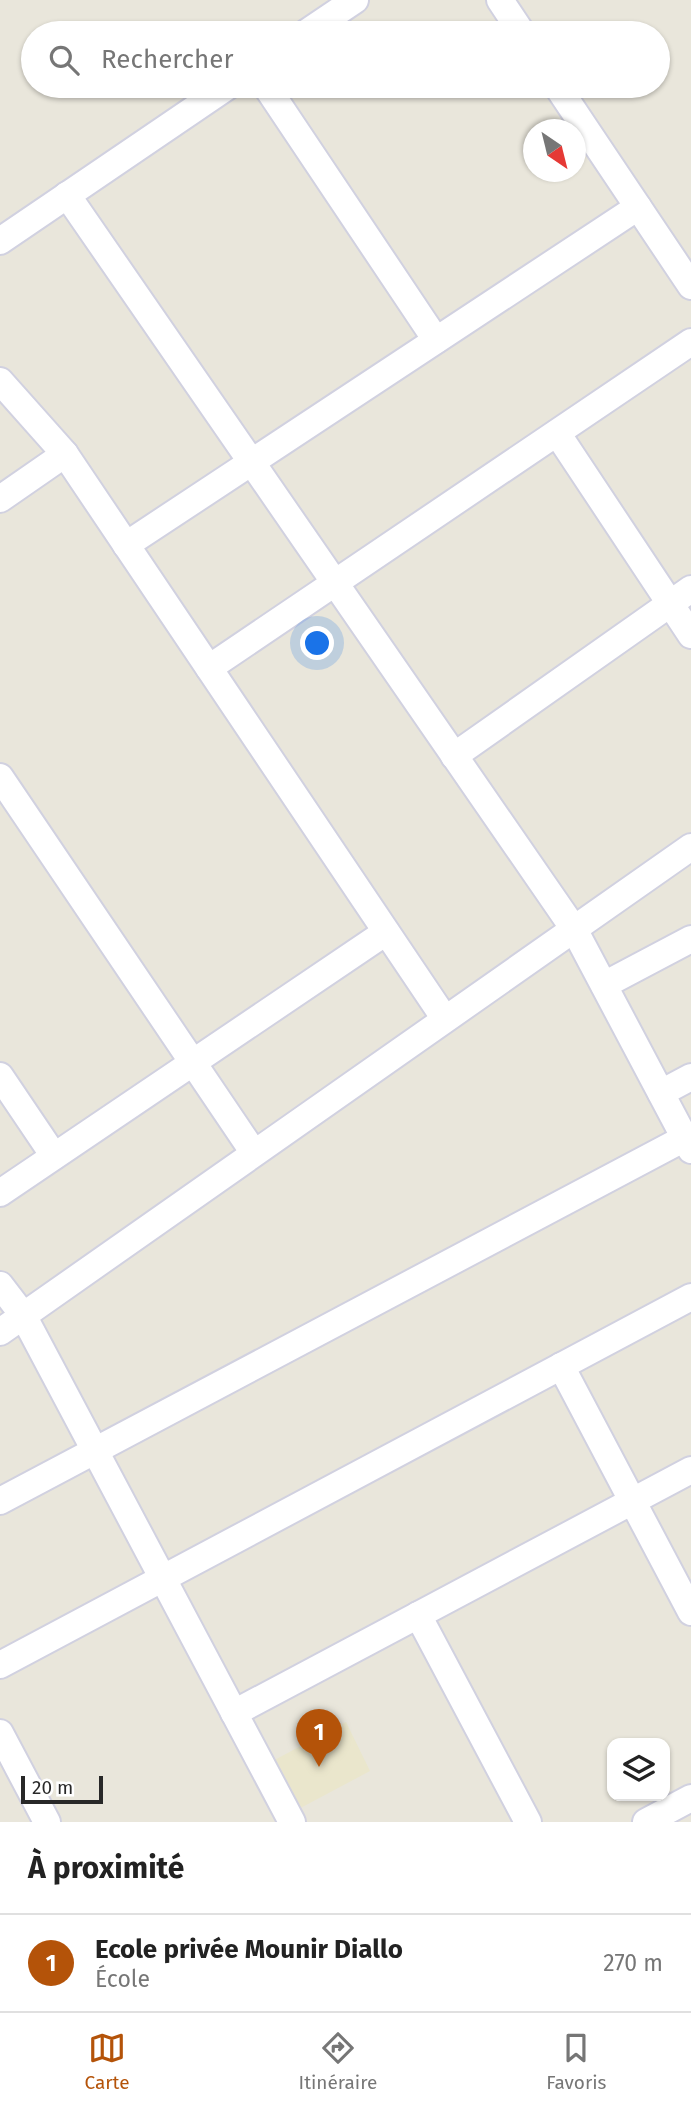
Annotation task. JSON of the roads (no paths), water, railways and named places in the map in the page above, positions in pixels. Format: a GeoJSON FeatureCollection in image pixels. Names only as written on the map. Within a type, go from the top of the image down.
{"type":"FeatureCollection","features":[{"type":"Feature","properties":{"kind":"street"},"geometry":{"type":"LineString","coordinates":[[324,21],[355,0]]}},
{"type":"Feature","properties":{"kind":"street"},"geometry":{"type":"LineString","coordinates":[[500,0],[514,21]]}},
{"type":"Feature","properties":{"kind":"street"},"geometry":{"type":"LineString","coordinates":[[0,240],[210,98]]}},
{"type":"Feature","properties":{"kind":"street"},"geometry":{"type":"LineString","coordinates":[[274,98],[436,340]]}},
{"type":"Feature","properties":{"kind":"street"},"geometry":{"type":"LineString","coordinates":[[565,98],[691,286]]}},
{"type":"Feature","properties":{"kind":"street"},"geometry":{"type":"LineString","coordinates":[[0,1502],[688,1144],[573,929],[67,195]]}},
{"type":"Feature","properties":{"kind":"street"},"geometry":{"type":"LineString","coordinates":[[126,545],[638,206]]}},
{"type":"Feature","properties":{"kind":"street"},"geometry":{"type":"LineString","coordinates":[[209,668],[691,342]]}},
{"type":"Feature","properties":{"kind":"street"},"geometry":{"type":"LineString","coordinates":[[0,382],[65,454],[445,1019]]}},
{"type":"Feature","properties":{"kind":"street"},"geometry":{"type":"LineString","coordinates":[[557,433],[681,596],[691,635]]}},
{"type":"Feature","properties":{"kind":"street"},"geometry":{"type":"LineString","coordinates":[[0,499],[65,454]]}},
{"type":"Feature","properties":{"kind":"street"},"geometry":{"type":"LineString","coordinates":[[454,756],[681,596]]}},
{"type":"Feature","properties":{"kind":"street"},"geometry":{"type":"LineString","coordinates":[[0,777],[254,1153]]}},
{"type":"Feature","properties":{"kind":"street"},"geometry":{"type":"LineString","coordinates":[[0,1332],[691,847]]}},
{"type":"Feature","properties":{"kind":"street"},"geometry":{"type":"LineString","coordinates":[[0,1193],[386,932]]}},
{"type":"Feature","properties":{"kind":"street"},"geometry":{"type":"LineString","coordinates":[[604,985],[691,939]]}},
{"type":"Feature","properties":{"kind":"street"},"geometry":{"type":"LineString","coordinates":[[0,1076],[54,1156]]}},
{"type":"Feature","properties":{"kind":"street"},"geometry":{"type":"LineString","coordinates":[[660,1093],[691,1076]]}},
{"type":"Feature","properties":{"kind":"street"},"geometry":{"type":"LineString","coordinates":[[0,1285],[23,1315],[292,1822]]}},
{"type":"Feature","properties":{"kind":"street"},"geometry":{"type":"LineString","coordinates":[[0,1665],[691,1297]]}},
{"type":"Feature","properties":{"kind":"street"},"geometry":{"type":"LineString","coordinates":[[561,1366],[691,1612]]}},
{"type":"Feature","properties":{"kind":"street"},"geometry":{"type":"LineString","coordinates":[[234,1713],[691,1470]]}},
{"type":"Feature","properties":{"kind":"street"},"geometry":{"type":"LineString","coordinates":[[418,1615],[528,1822]]}},
{"type":"Feature","properties":{"kind":"street"},"geometry":{"type":"LineString","coordinates":[[0,1733],[39,1819]]}},
{"type":"Feature","properties":{"kind":"street"},"geometry":{"type":"LineString","coordinates":[[646,1822],[691,1798]]}},
{"type":"Feature","properties":{"kind":"place","name":"Ecole privée Mounir Diallo"},"geometry":{"type":"Point","coordinates":[319,1767]}}]}
